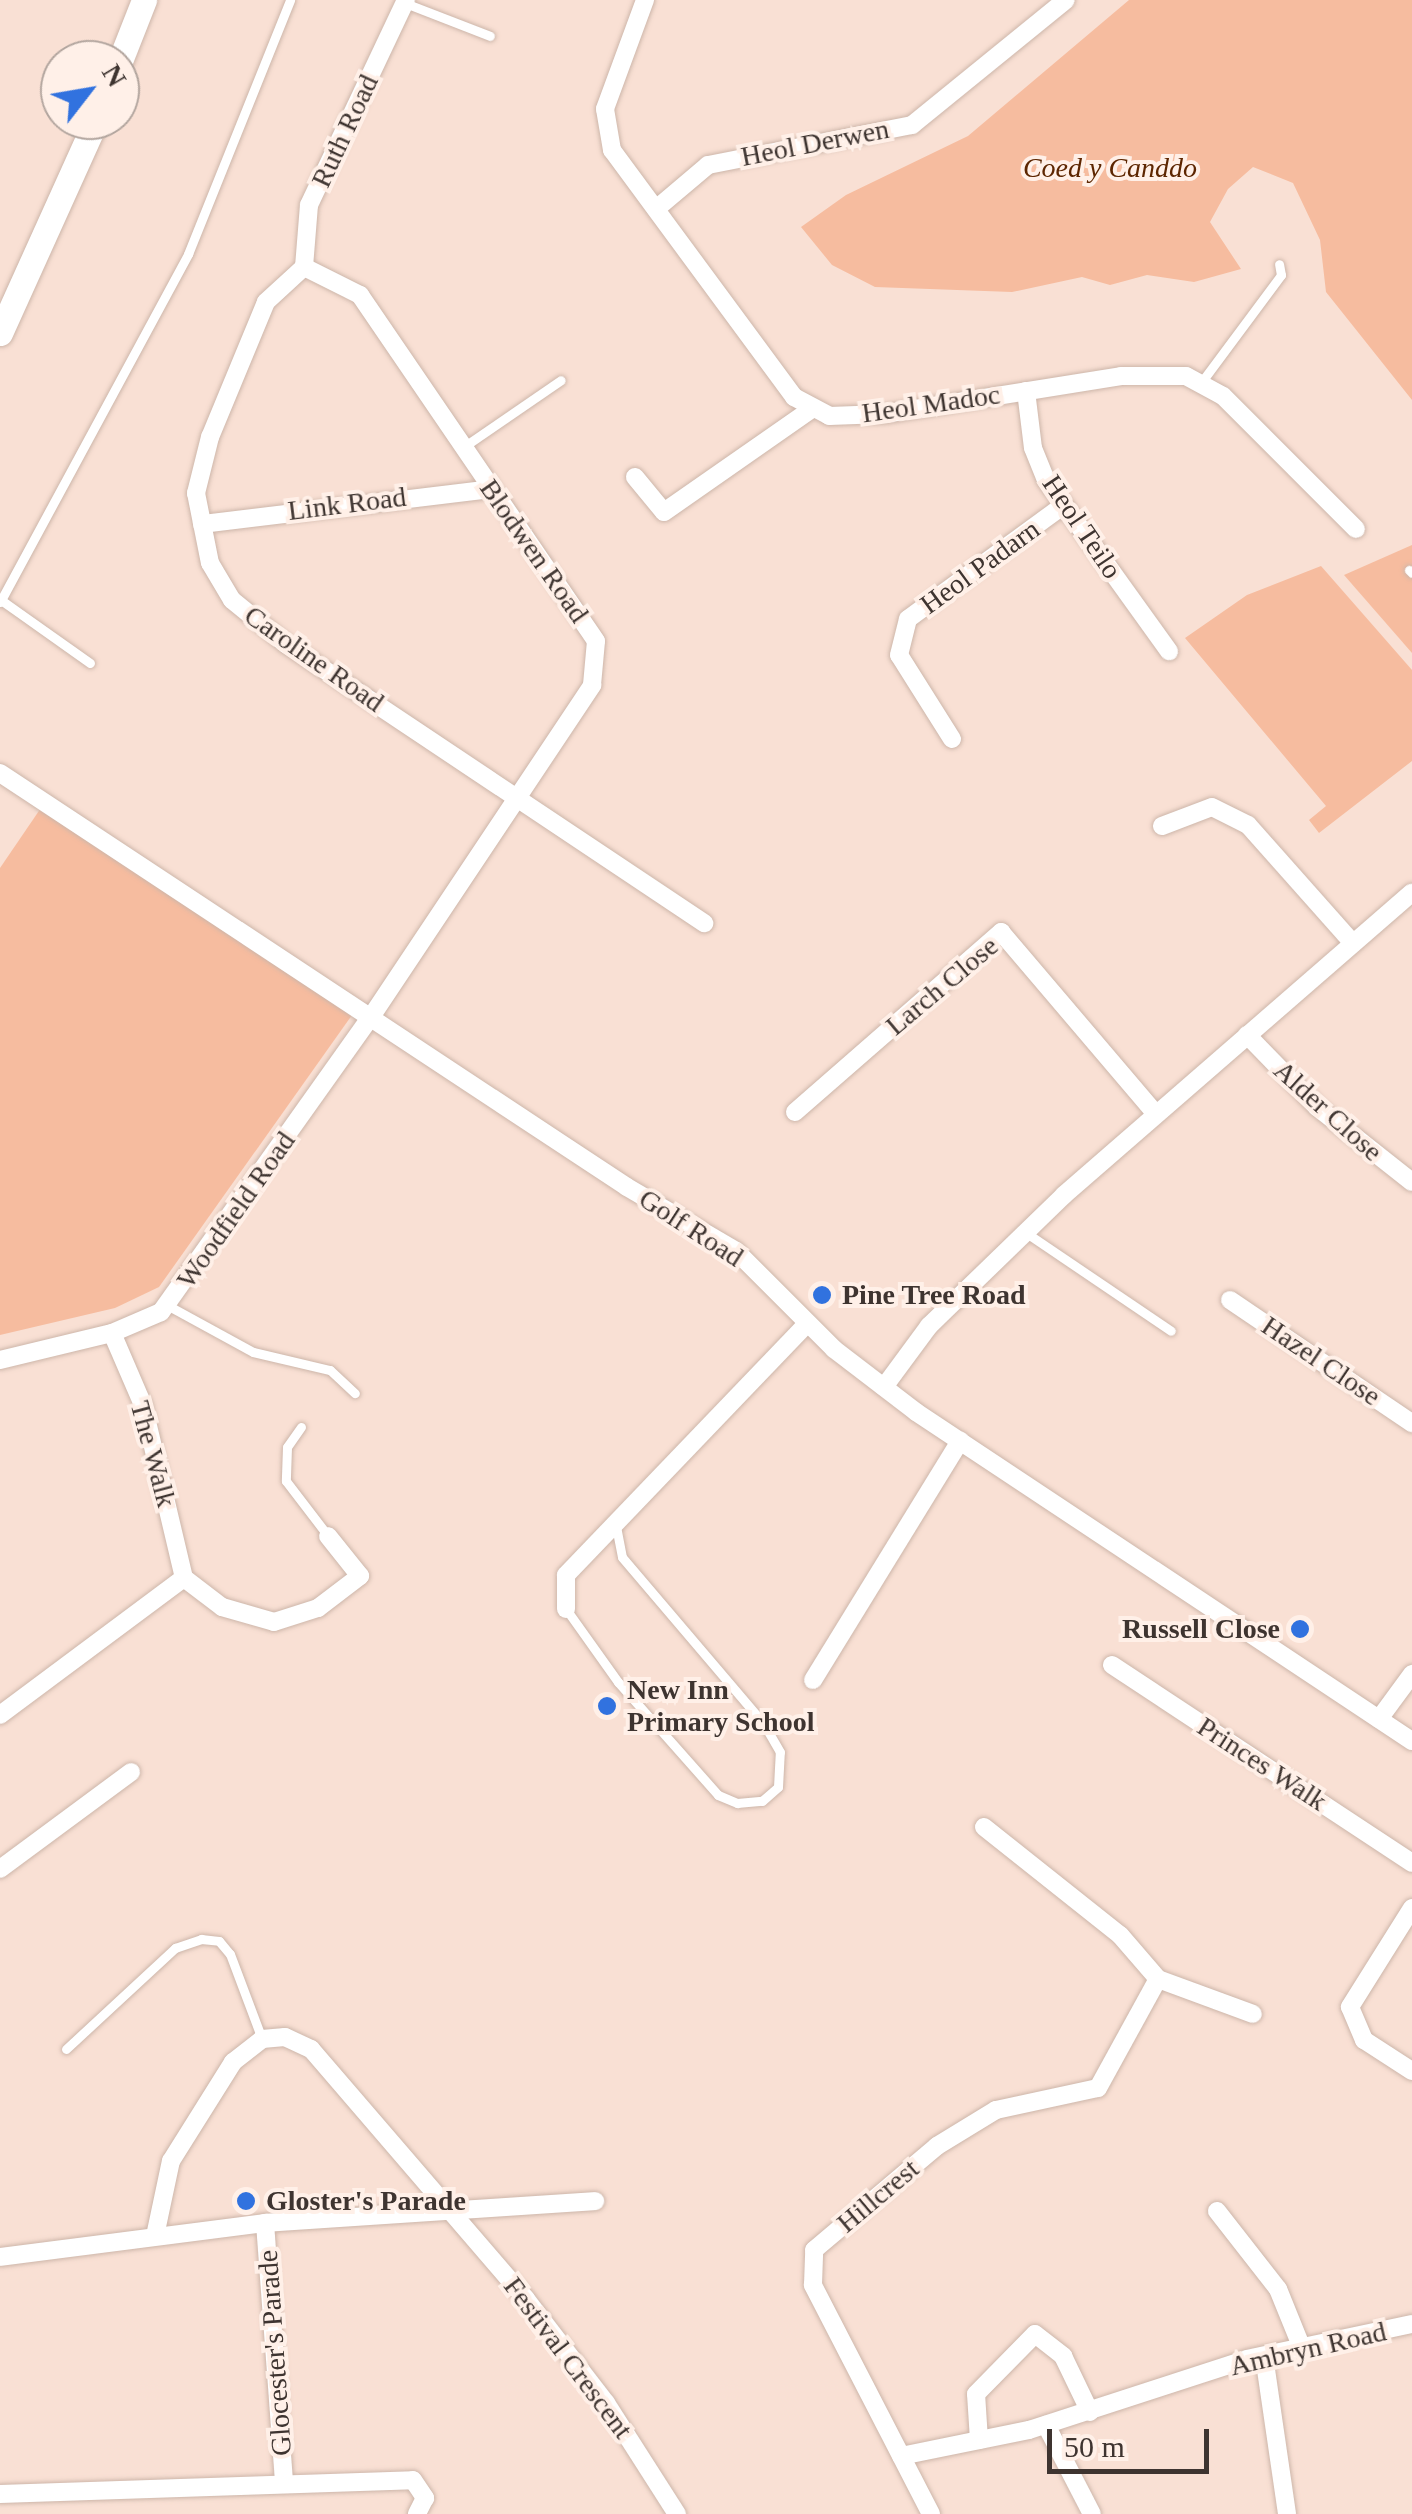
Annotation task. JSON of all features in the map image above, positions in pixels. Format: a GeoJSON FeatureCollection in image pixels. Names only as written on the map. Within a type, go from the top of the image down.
{"type":"FeatureCollection","features":[{"type":"Feature","properties":{"kind":"street"},"geometry":{"type":"LineString","coordinates":[[128,40],[144,0]]}},
{"type":"Feature","properties":{"kind":"street"},"geometry":{"type":"LineString","coordinates":[[634,476],[664,512],[814,408],[794,397],[612,150],[605,109],[645,0]]}},
{"type":"Feature","properties":{"kind":"street","name":"Heol Derwen"},"geometry":{"type":"LineString","coordinates":[[656,209],[708,165],[912,124],[1066,0]]}},
{"type":"Feature","properties":{"kind":"street","name":"Ruth Road"},"geometry":{"type":"LineString","coordinates":[[304,267],[309,205],[405,1]]}},
{"type":"Feature","properties":{"kind":"street"},"geometry":{"type":"LineString","coordinates":[[0,333],[87,140]]}},
{"type":"Feature","properties":{"kind":"street","name":"Blodwen Road"},"geometry":{"type":"LineString","coordinates":[[304,267],[360,295],[596,640],[592,685],[371,1018]]}},
{"type":"Feature","properties":{"kind":"street","name":"Caroline Road"},"geometry":{"type":"LineString","coordinates":[[304,267],[266,302],[210,437],[196,493],[210,563],[232,600],[515,798],[704,923]]}},
{"type":"Feature","properties":{"kind":"street","name":"Heol Madoc"},"geometry":{"type":"LineString","coordinates":[[814,408],[829,416],[884,414],[1121,376],[1186,376],[1223,396],[1356,530]]}},
{"type":"Feature","properties":{"kind":"street","name":"Heol Teilo"},"geometry":{"type":"LineString","coordinates":[[1026,391],[1033,448],[1064,505],[1168,651]]}},
{"type":"Feature","properties":{"kind":"street","name":"Link Road"},"geometry":{"type":"LineString","coordinates":[[202,524],[492,489]]}},
{"type":"Feature","properties":{"kind":"street","name":"Heol Padarn"},"geometry":{"type":"LineString","coordinates":[[952,738],[899,655],[908,619],[1064,505]]}},
{"type":"Feature","properties":{"kind":"street","name":"Golf Road"},"geometry":{"type":"LineString","coordinates":[[0,772],[371,1018],[736,1251],[808,1324],[884,1388],[1412,1741]]}},
{"type":"Feature","properties":{"kind":"street"},"geometry":{"type":"LineString","coordinates":[[1162,826],[1212,808],[1248,825],[1352,942]]}},
{"type":"Feature","properties":{"kind":"street"},"geometry":{"type":"LineString","coordinates":[[884,1388],[929,1326],[1025,1232],[1154,1112],[1412,892]]}},
{"type":"Feature","properties":{"kind":"street","name":"Larch Close"},"geometry":{"type":"LineString","coordinates":[[795,1112],[1001,932],[1154,1112]]}},
{"type":"Feature","properties":{"kind":"street","name":"Woodfield Road"},"geometry":{"type":"LineString","coordinates":[[0,1360],[112,1334],[167,1305],[371,1018]]}},
{"type":"Feature","properties":{"kind":"street","name":"Alder Close"},"geometry":{"type":"LineString","coordinates":[[1247,1035],[1317,1107],[1412,1182]]}},
{"type":"Feature","properties":{"kind":"street","name":"Hazel Close"},"geometry":{"type":"LineString","coordinates":[[1230,1300],[1412,1423]]}},
{"type":"Feature","properties":{"kind":"street"},"geometry":{"type":"LineString","coordinates":[[566,1609],[566,1576],[808,1324]]}},
{"type":"Feature","properties":{"kind":"street","name":"The Walk"},"geometry":{"type":"LineString","coordinates":[[112,1334],[143,1404],[184,1578]]}},
{"type":"Feature","properties":{"kind":"street"},"geometry":{"type":"LineString","coordinates":[[814,1680],[960,1442]]}},
{"type":"Feature","properties":{"kind":"street"},"geometry":{"type":"LineString","coordinates":[[0,1715],[184,1578],[222,1607],[274,1622],[318,1608],[360,1576],[328,1536]]}},
{"type":"Feature","properties":{"kind":"street","name":"Princes Walk"},"geometry":{"type":"LineString","coordinates":[[1112,1665],[1412,1863]]}},
{"type":"Feature","properties":{"kind":"street"},"geometry":{"type":"LineString","coordinates":[[1379,1719],[1412,1674]]}},
{"type":"Feature","properties":{"kind":"street"},"geometry":{"type":"LineString","coordinates":[[0,1869],[131,1772]]}},
{"type":"Feature","properties":{"kind":"street"},"geometry":{"type":"LineString","coordinates":[[984,1828],[1120,1935],[1158,1978],[1253,2014]]}},
{"type":"Feature","properties":{"kind":"street"},"geometry":{"type":"LineString","coordinates":[[1412,1908],[1350,2007],[1364,2040],[1412,2071]]}},
{"type":"Feature","properties":{"kind":"street","name":"Hillcrest"},"geometry":{"type":"LineString","coordinates":[[931,2514],[812,2285],[814,2250],[936,2146],[996,2110],[1098,2088],[1158,1978]]}},
{"type":"Feature","properties":{"kind":"street","name":"Festival Crescent"},"geometry":{"type":"LineString","coordinates":[[262,2039],[285,2037],[312,2049],[606,2403],[677,2514]]}},
{"type":"Feature","properties":{"kind":"street"},"geometry":{"type":"LineString","coordinates":[[155,2236],[171,2161],[233,2062],[262,2039]]}},
{"type":"Feature","properties":{"kind":"street"},"geometry":{"type":"LineString","coordinates":[[0,2256],[265,2223],[595,2201]]}},
{"type":"Feature","properties":{"kind":"street"},"geometry":{"type":"LineString","coordinates":[[1217,2210],[1278,2289],[1302,2348]]}},
{"type":"Feature","properties":{"kind":"street","name":"Glocester's Parade"},"geometry":{"type":"LineString","coordinates":[[265,2223],[284,2482]]}},
{"type":"Feature","properties":{"kind":"street","name":"Ambryn Road"},"geometry":{"type":"LineString","coordinates":[[902,2456],[1046,2425],[1264,2356],[1412,2324]]}},
{"type":"Feature","properties":{"kind":"street"},"geometry":{"type":"LineString","coordinates":[[979,2440],[976,2394],[1035,2334],[1063,2356],[1090,2412]]}},
{"type":"Feature","properties":{"kind":"street"},"geometry":{"type":"LineString","coordinates":[[1264,2356],[1287,2514]]}},
{"type":"Feature","properties":{"kind":"street"},"geometry":{"type":"LineString","coordinates":[[1046,2425],[1092,2514]]}},
{"type":"Feature","properties":{"kind":"street"},"geometry":{"type":"LineString","coordinates":[[0,2494],[414,2480],[424,2498],[418,2514]]}},
{"type":"Feature","properties":{"kind":"lane"},"geometry":{"type":"LineString","coordinates":[[90,663],[0,601],[188,254],[290,0]]}},
{"type":"Feature","properties":{"kind":"lane"},"geometry":{"type":"LineString","coordinates":[[405,1],[490,36]]}},
{"type":"Feature","properties":{"kind":"lane"},"geometry":{"type":"LineString","coordinates":[[1200,384],[1281,276],[1279,264]]}},
{"type":"Feature","properties":{"kind":"lane"},"geometry":{"type":"LineString","coordinates":[[463,448],[560,380]]}},
{"type":"Feature","properties":{"kind":"lane"},"geometry":{"type":"LineString","coordinates":[[1025,1232],[1171,1332]]}},
{"type":"Feature","properties":{"kind":"lane"},"geometry":{"type":"LineString","coordinates":[[167,1305],[253,1352],[330,1370],[355,1393]]}},
{"type":"Feature","properties":{"kind":"lane"},"geometry":{"type":"LineString","coordinates":[[301,1427],[287,1446],[286,1481],[328,1536]]}},
{"type":"Feature","properties":{"kind":"lane"},"geometry":{"type":"LineString","coordinates":[[566,1609],[618,1682],[718,1795],[737,1803],[762,1802],[778,1787],[780,1752],[764,1724],[622,1557],[615,1524]]}},
{"type":"Feature","properties":{"kind":"lane"},"geometry":{"type":"LineString","coordinates":[[66,2050],[175,1948],[202,1940],[219,1941],[230,1954],[262,2039]]}},
{"type":"Feature","properties":{"kind":"green space","name":"Coed y Canddo"},"geometry":{"type":"Polygon","coordinates":[[[1129,0],[1412,0],[1412,400],[1326,292],[1320,240],[1293,183],[1253,167],[1228,189],[1210,222],[1241,269],[1194,282],[1147,275],[1110,285],[1082,277],[1012,292],[875,287],[832,265],[801,227],[846,195],[968,136],[1129,0]]]}},
{"type":"Feature","properties":{"kind":"green space"},"geometry":{"type":"Polygon","coordinates":[[[1412,545],[1412,653],[1344,575],[1412,545]]]}},
{"type":"Feature","properties":{"kind":"green space"},"geometry":{"type":"Polygon","coordinates":[[[1321,566],[1412,670],[1412,761],[1319,833],[1309,820],[1326,806],[1185,638],[1247,595],[1321,566]]]}},
{"type":"Feature","properties":{"kind":"green space"},"geometry":{"type":"Polygon","coordinates":[[[45,802],[357,1008],[159,1287],[115,1308],[0,1335],[0,868],[45,802]]]}},
{"type":"Feature","properties":{"kind":"place","name":"Pine Tree Road"},"geometry":{"type":"Point","coordinates":[822,1295]}},
{"type":"Feature","properties":{"kind":"place","name":"Russell Close"},"geometry":{"type":"Point","coordinates":[1300,1629]}},
{"type":"Feature","properties":{"kind":"place","name":"New Inn Primary School"},"geometry":{"type":"Point","coordinates":[607,1706]}},
{"type":"Feature","properties":{"kind":"place","name":"Gloster's Parade"},"geometry":{"type":"Point","coordinates":[246,2201]}}]}
